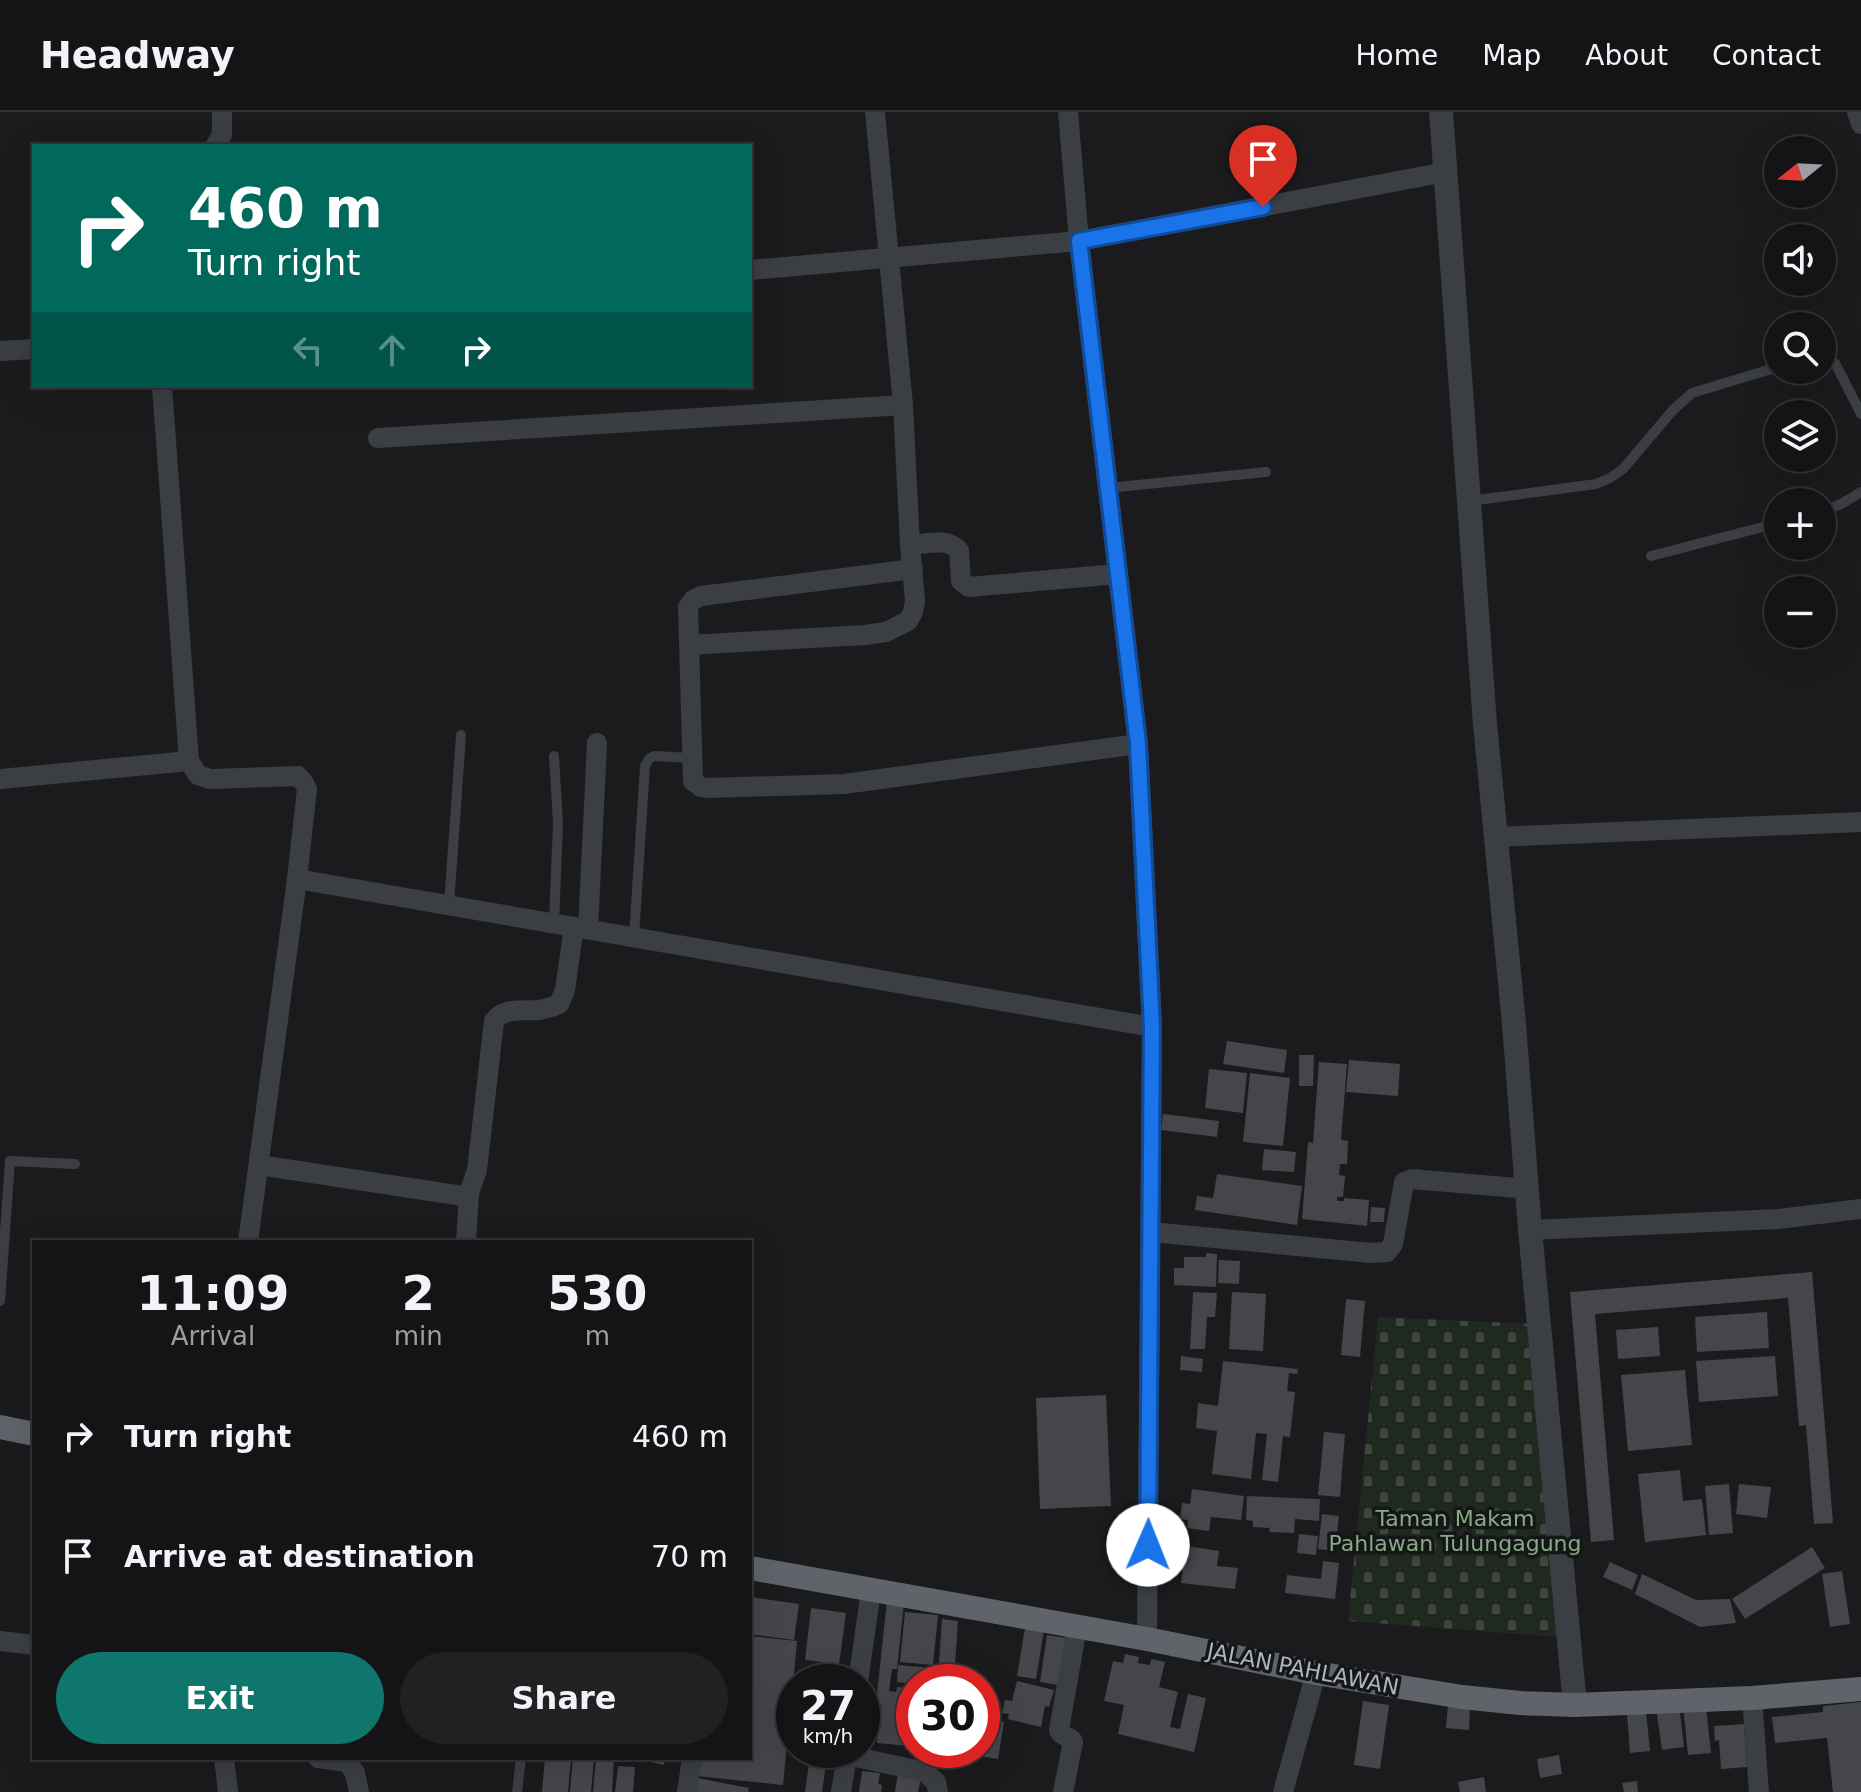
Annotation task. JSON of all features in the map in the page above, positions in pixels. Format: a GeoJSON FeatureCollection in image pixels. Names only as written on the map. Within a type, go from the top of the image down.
{"type":"FeatureCollection","features":[{"type":"Feature","properties":{"kind":"highway"},"geometry":{"type":"LineString","coordinates":[[0,1427],[32,1434]]}},
{"type":"Feature","properties":{"kind":"highway","name":"JALAN PAHLAWAN"},"geometry":{"type":"LineString","coordinates":[[752,1568],[1147,1639],[1316,1673],[1462,1697],[1575,1705],[1752,1698],[1861,1689]]}},
{"type":"Feature","properties":{"kind":"street"},"geometry":{"type":"LineString","coordinates":[[216,144],[222,135],[222,112]]}},
{"type":"Feature","properties":{"kind":"street"},"geometry":{"type":"LineString","coordinates":[[689,645],[886,632],[908,621],[913,612],[915,601],[903,405],[875,112]]}},
{"type":"Feature","properties":{"kind":"street"},"geometry":{"type":"LineString","coordinates":[[1068,112],[1079,241],[1138,744],[1152,1027],[1147,1639]]}},
{"type":"Feature","properties":{"kind":"street"},"geometry":{"type":"LineString","coordinates":[[1441,112],[1485,724],[1575,1705]]}},
{"type":"Feature","properties":{"kind":"street"},"geometry":{"type":"LineString","coordinates":[[1857,112],[1861,124]]}},
{"type":"Feature","properties":{"kind":"street"},"geometry":{"type":"LineString","coordinates":[[752,270],[1079,241],[1446,172]]}},
{"type":"Feature","properties":{"kind":"street"},"geometry":{"type":"LineString","coordinates":[[0,351],[32,349]]}},
{"type":"Feature","properties":{"kind":"street"},"geometry":{"type":"LineString","coordinates":[[162,388],[189,761],[198,775],[210,779],[298,776],[307,789],[248,1240]]}},
{"type":"Feature","properties":{"kind":"street"},"geometry":{"type":"LineString","coordinates":[[378,438],[903,405]]}},
{"type":"Feature","properties":{"kind":"street"},"geometry":{"type":"LineString","coordinates":[[910,545],[948,543],[957,547],[961,581],[969,587],[1118,574]]}},
{"type":"Feature","properties":{"kind":"street"},"geometry":{"type":"LineString","coordinates":[[913,569],[701,596],[693,600],[688,607],[693,781],[707,788],[844,784],[1138,744]]}},
{"type":"Feature","properties":{"kind":"street"},"geometry":{"type":"LineString","coordinates":[[466,1240],[469,1193],[477,1170],[494,1021],[498,1015],[517,1010],[537,1010],[559,1004],[565,990],[597,743]]}},
{"type":"Feature","properties":{"kind":"street"},"geometry":{"type":"LineString","coordinates":[[0,779],[189,761]]}},
{"type":"Feature","properties":{"kind":"street"},"geometry":{"type":"LineString","coordinates":[[1496,837],[1861,822]]}},
{"type":"Feature","properties":{"kind":"street"},"geometry":{"type":"LineString","coordinates":[[297,879],[1152,1027]]}},
{"type":"Feature","properties":{"kind":"street"},"geometry":{"type":"LineString","coordinates":[[259,1165],[463,1196],[469,1193]]}},
{"type":"Feature","properties":{"kind":"street"},"geometry":{"type":"LineString","coordinates":[[1151,1232],[1387,1252],[1393,1244],[1404,1182],[1412,1179],[1528,1189]]}},
{"type":"Feature","properties":{"kind":"street"},"geometry":{"type":"LineString","coordinates":[[1530,1230],[1778,1219],[1861,1209]]}},
{"type":"Feature","properties":{"kind":"street"},"geometry":{"type":"LineString","coordinates":[[861,1664],[871,1590]]}},
{"type":"Feature","properties":{"kind":"street"},"geometry":{"type":"LineString","coordinates":[[1063,1792],[1073,1742],[1059,1730],[1077,1627]]}},
{"type":"Feature","properties":{"kind":"street"},"geometry":{"type":"LineString","coordinates":[[0,1641],[32,1645]]}},
{"type":"Feature","properties":{"kind":"street"},"geometry":{"type":"LineString","coordinates":[[1283,1792],[1316,1673]]}},
{"type":"Feature","properties":{"kind":"street"},"geometry":{"type":"LineString","coordinates":[[1752,1698],[1759,1792]]}},
{"type":"Feature","properties":{"kind":"street"},"geometry":{"type":"LineString","coordinates":[[224,1760],[228,1792]]}},
{"type":"Feature","properties":{"kind":"street"},"geometry":{"type":"LineString","coordinates":[[332,1760],[347,1762],[355,1773],[359,1792]]}},
{"type":"Feature","properties":{"kind":"street"},"geometry":{"type":"LineString","coordinates":[[687,1792],[692,1760]]}},
{"type":"Feature","properties":{"kind":"street"},"geometry":{"type":"LineString","coordinates":[[880,1761],[925,1772],[936,1782],[938,1792]]}},
{"type":"Feature","properties":{"kind":"street"},"geometry":{"type":"LineString","coordinates":[[841,1792],[845,1768]]}},
{"type":"Feature","properties":{"kind":"lane"},"geometry":{"type":"LineString","coordinates":[[1836,365],[1861,414]]}},
{"type":"Feature","properties":{"kind":"lane"},"geometry":{"type":"LineString","coordinates":[[1470,501],[1596,484],[1610,478],[1623,469],[1673,410],[1692,393],[1764,371]]}},
{"type":"Feature","properties":{"kind":"lane"},"geometry":{"type":"LineString","coordinates":[[1108,488],[1266,472]]}},
{"type":"Feature","properties":{"kind":"lane"},"geometry":{"type":"LineString","coordinates":[[1836,506],[1861,492]]}},
{"type":"Feature","properties":{"kind":"lane"},"geometry":{"type":"LineString","coordinates":[[1651,556],[1764,527]]}},
{"type":"Feature","properties":{"kind":"lane"},"geometry":{"type":"LineString","coordinates":[[449,905],[461,735]]}},
{"type":"Feature","properties":{"kind":"lane"},"geometry":{"type":"LineString","coordinates":[[554,756],[558,823],[572,927]]}},
{"type":"Feature","properties":{"kind":"lane"},"geometry":{"type":"LineString","coordinates":[[634,937],[645,766],[654,756],[691,758]]}},
{"type":"Feature","properties":{"kind":"lane"},"geometry":{"type":"LineString","coordinates":[[0,1301],[5,1160],[75,1164]]}},
{"type":"Feature","properties":{"kind":"lane"},"geometry":{"type":"LineString","coordinates":[[517,1792],[521,1760]]}},
{"type":"Feature","properties":{"kind":"green space","name":"Taman Makam Pahlawan Tulungagung"},"geometry":{"type":"Polygon","coordinates":[[[1378,1317],[1534,1324],[1559,1637],[1348,1621],[1378,1317]]]}},
{"type":"Feature","properties":{"kind":"building"},"geometry":{"type":"Polygon","coordinates":[[[1227,1041],[1287,1050],[1284,1073],[1223,1064],[1227,1041]]]}},
{"type":"Feature","properties":{"kind":"building"},"geometry":{"type":"Polygon","coordinates":[[[1299,1055],[1314,1055],[1313,1086],[1299,1086],[1299,1055]]]}},
{"type":"Feature","properties":{"kind":"building"},"geometry":{"type":"Polygon","coordinates":[[[1349,1060],[1400,1064],[1398,1096],[1346,1092],[1349,1060]]]}},
{"type":"Feature","properties":{"kind":"building"},"geometry":{"type":"Polygon","coordinates":[[[1319,1062],[1347,1064],[1341,1140],[1348,1141],[1347,1164],[1340,1164],[1339,1175],[1345,1176],[1343,1197],[1337,1197],[1337,1201],[1344,1201],[1344,1198],[1369,1200],[1367,1226],[1302,1219],[1308,1142],[1313,1143],[1319,1062]]]}},
{"type":"Feature","properties":{"kind":"building"},"geometry":{"type":"Polygon","coordinates":[[[1209,1069],[1247,1073],[1243,1113],[1205,1108],[1209,1069]]]}},
{"type":"Feature","properties":{"kind":"building"},"geometry":{"type":"Polygon","coordinates":[[[1250,1073],[1290,1078],[1283,1146],[1243,1142],[1250,1073]]]}},
{"type":"Feature","properties":{"kind":"building"},"geometry":{"type":"Polygon","coordinates":[[[1163,1114],[1219,1121],[1217,1137],[1161,1130],[1163,1114]]]}},
{"type":"Feature","properties":{"kind":"building"},"geometry":{"type":"Polygon","coordinates":[[[1264,1149],[1296,1152],[1294,1172],[1262,1170],[1264,1149]]]}},
{"type":"Feature","properties":{"kind":"building"},"geometry":{"type":"Polygon","coordinates":[[[1217,1174],[1302,1186],[1297,1225],[1195,1210],[1197,1196],[1213,1198],[1217,1174]]]}},
{"type":"Feature","properties":{"kind":"building"},"geometry":{"type":"Polygon","coordinates":[[[1371,1207],[1385,1208],[1384,1222],[1370,1222],[1371,1207]]]}},
{"type":"Feature","properties":{"kind":"building"},"geometry":{"type":"Polygon","coordinates":[[[1206,1253],[1217,1254],[1216,1287],[1174,1285],[1174,1268],[1184,1268],[1184,1257],[1206,1257],[1206,1253]]]}},
{"type":"Feature","properties":{"kind":"building"},"geometry":{"type":"Polygon","coordinates":[[[1219,1260],[1240,1261],[1239,1284],[1218,1283],[1219,1260]]]}},
{"type":"Feature","properties":{"kind":"building"},"geometry":{"type":"Polygon","coordinates":[[[1812,1272],[1833,1523],[1814,1524],[1806,1425],[1799,1426],[1788,1298],[1595,1314],[1614,1540],[1591,1542],[1570,1292],[1812,1272]]]}},
{"type":"Feature","properties":{"kind":"building"},"geometry":{"type":"Polygon","coordinates":[[[1193,1292],[1217,1293],[1215,1317],[1207,1317],[1205,1349],[1190,1349],[1193,1292]]]}},
{"type":"Feature","properties":{"kind":"building"},"geometry":{"type":"Polygon","coordinates":[[[1232,1292],[1266,1294],[1263,1351],[1229,1349],[1232,1292]]]}},
{"type":"Feature","properties":{"kind":"building"},"geometry":{"type":"Polygon","coordinates":[[[1346,1299],[1365,1301],[1360,1357],[1341,1355],[1346,1299]]]}},
{"type":"Feature","properties":{"kind":"building"},"geometry":{"type":"Polygon","coordinates":[[[1767,1312],[1769,1348],[1697,1352],[1695,1317],[1767,1312]]]}},
{"type":"Feature","properties":{"kind":"building"},"geometry":{"type":"Polygon","coordinates":[[[1658,1327],[1660,1356],[1618,1359],[1616,1330],[1658,1327]]]}},
{"type":"Feature","properties":{"kind":"building"},"geometry":{"type":"Polygon","coordinates":[[[1181,1356],[1203,1359],[1202,1372],[1180,1370],[1181,1356]]]}},
{"type":"Feature","properties":{"kind":"building"},"geometry":{"type":"Polygon","coordinates":[[[1775,1356],[1778,1396],[1699,1402],[1696,1361],[1775,1356]]]}},
{"type":"Feature","properties":{"kind":"building"},"geometry":{"type":"Polygon","coordinates":[[[1223,1361],[1298,1369],[1297,1374],[1289,1373],[1287,1391],[1295,1392],[1290,1437],[1283,1436],[1278,1482],[1262,1480],[1267,1434],[1256,1433],[1251,1479],[1212,1474],[1217,1431],[1196,1428],[1198,1403],[1218,1406],[1223,1361]]]}},
{"type":"Feature","properties":{"kind":"building"},"geometry":{"type":"Polygon","coordinates":[[[1685,1370],[1692,1445],[1628,1451],[1621,1375],[1685,1370]]]}},
{"type":"Feature","properties":{"kind":"building"},"geometry":{"type":"Polygon","coordinates":[[[1106,1395],[1111,1506],[1040,1509],[1036,1398],[1106,1395]]]}},
{"type":"Feature","properties":{"kind":"building"},"geometry":{"type":"Polygon","coordinates":[[[1324,1432],[1345,1434],[1340,1497],[1318,1495],[1324,1432]]]}},
{"type":"Feature","properties":{"kind":"building"},"geometry":{"type":"Polygon","coordinates":[[[1680,1470],[1683,1501],[1702,1499],[1706,1535],[1645,1542],[1638,1474],[1680,1470]]]}},
{"type":"Feature","properties":{"kind":"building"},"geometry":{"type":"Polygon","coordinates":[[[1729,1484],[1733,1533],[1709,1535],[1705,1486],[1729,1484]]]}},
{"type":"Feature","properties":{"kind":"building"},"geometry":{"type":"Polygon","coordinates":[[[1739,1484],[1771,1487],[1767,1518],[1736,1514],[1739,1484]]]}},
{"type":"Feature","properties":{"kind":"building"},"geometry":{"type":"Polygon","coordinates":[[[1192,1489],[1244,1496],[1241,1520],[1211,1517],[1209,1531],[1187,1528],[1188,1520],[1180,1519],[1182,1503],[1190,1504],[1192,1489]]]}},
{"type":"Feature","properties":{"kind":"building"},"geometry":{"type":"Polygon","coordinates":[[[1247,1496],[1320,1499],[1319,1521],[1295,1519],[1294,1533],[1269,1532],[1270,1528],[1253,1527],[1253,1521],[1246,1520],[1247,1496]]]}},
{"type":"Feature","properties":{"kind":"building"},"geometry":{"type":"Polygon","coordinates":[[[1322,1514],[1339,1516],[1335,1551],[1318,1549],[1322,1514]]]}},
{"type":"Feature","properties":{"kind":"building"},"geometry":{"type":"Polygon","coordinates":[[[1299,1534],[1318,1536],[1316,1555],[1297,1553],[1299,1534]]]}},
{"type":"Feature","properties":{"kind":"building"},"geometry":{"type":"Polygon","coordinates":[[[1186,1546],[1219,1551],[1217,1566],[1238,1568],[1235,1589],[1181,1583],[1186,1546]]]}},
{"type":"Feature","properties":{"kind":"building"},"geometry":{"type":"Polygon","coordinates":[[[1812,1547],[1825,1568],[1745,1619],[1732,1599],[1812,1547]]]}},
{"type":"Feature","properties":{"kind":"building"},"geometry":{"type":"Polygon","coordinates":[[[1323,1561],[1339,1563],[1335,1599],[1285,1593],[1287,1575],[1321,1579],[1323,1561]]]}},
{"type":"Feature","properties":{"kind":"building"},"geometry":{"type":"Polygon","coordinates":[[[1610,1562],[1638,1575],[1632,1590],[1603,1577],[1610,1562]]]}},
{"type":"Feature","properties":{"kind":"building"},"geometry":{"type":"Polygon","coordinates":[[[1842,1571],[1850,1624],[1830,1627],[1822,1574],[1842,1571]]]}},
{"type":"Feature","properties":{"kind":"building"},"geometry":{"type":"Polygon","coordinates":[[[1642,1574],[1696,1600],[1730,1599],[1736,1623],[1700,1627],[1635,1594],[1642,1574]]]}},
{"type":"Feature","properties":{"kind":"building"},"geometry":{"type":"Polygon","coordinates":[[[752,1597],[799,1604],[794,1640],[752,1634],[752,1597]]]}},
{"type":"Feature","properties":{"kind":"building"},"geometry":{"type":"Polygon","coordinates":[[[887,1600],[904,1602],[898,1664],[896,1669],[892,1669],[889,1691],[896,1692],[896,1745],[880,1743],[880,1666],[887,1600]]]}},
{"type":"Feature","properties":{"kind":"building"},"geometry":{"type":"Polygon","coordinates":[[[811,1608],[846,1613],[839,1664],[805,1660],[811,1608]]]}},
{"type":"Feature","properties":{"kind":"building"},"geometry":{"type":"Polygon","coordinates":[[[905,1612],[938,1615],[933,1664],[900,1662],[905,1612]]]}},
{"type":"Feature","properties":{"kind":"building"},"geometry":{"type":"Polygon","coordinates":[[[942,1619],[958,1621],[955,1664],[939,1663],[942,1619]]]}},
{"type":"Feature","properties":{"kind":"building"},"geometry":{"type":"Polygon","coordinates":[[[1025,1628],[1044,1631],[1036,1679],[1017,1676],[1025,1628]]]}},
{"type":"Feature","properties":{"kind":"building"},"geometry":{"type":"Polygon","coordinates":[[[1047,1635],[1073,1639],[1065,1686],[1040,1682],[1047,1635]]]}},
{"type":"Feature","properties":{"kind":"building"},"geometry":{"type":"Polygon","coordinates":[[[752,1636],[797,1641],[795,1664],[776,1664],[776,1768],[785,1768],[783,1785],[697,1776],[698,1760],[752,1760],[752,1636]]]}},
{"type":"Feature","properties":{"kind":"building"},"geometry":{"type":"Polygon","coordinates":[[[1125,1654],[1139,1657],[1138,1663],[1150,1665],[1151,1659],[1165,1662],[1159,1687],[1178,1692],[1170,1727],[1180,1729],[1188,1694],[1206,1698],[1194,1752],[1118,1734],[1124,1705],[1104,1701],[1113,1661],[1123,1663],[1125,1654]]]}},
{"type":"Feature","properties":{"kind":"building"},"geometry":{"type":"Polygon","coordinates":[[[1017,1681],[1054,1690],[1049,1707],[1045,1706],[1041,1727],[1008,1719],[1009,1714],[1002,1713],[1005,1700],[1012,1701],[1017,1681]]]}},
{"type":"Feature","properties":{"kind":"building"},"geometry":{"type":"Polygon","coordinates":[[[1363,1701],[1389,1705],[1380,1769],[1354,1765],[1363,1701]]]}},
{"type":"Feature","properties":{"kind":"building"},"geometry":{"type":"Polygon","coordinates":[[[1861,1702],[1861,1792],[1833,1792],[1827,1738],[1775,1743],[1772,1717],[1823,1712],[1823,1706],[1861,1702]]]}},
{"type":"Feature","properties":{"kind":"building"},"geometry":{"type":"Polygon","coordinates":[[[1448,1703],[1470,1705],[1469,1730],[1446,1728],[1448,1703]]]}},
{"type":"Feature","properties":{"kind":"building"},"geometry":{"type":"Polygon","coordinates":[[[1679,1704],[1684,1747],[1662,1750],[1656,1708],[1679,1704]]]}},
{"type":"Feature","properties":{"kind":"building"},"geometry":{"type":"Polygon","coordinates":[[[1683,1705],[1706,1707],[1711,1753],[1688,1755],[1683,1705]]]}},
{"type":"Feature","properties":{"kind":"building"},"geometry":{"type":"Polygon","coordinates":[[[1646,1712],[1650,1751],[1630,1753],[1627,1714],[1646,1712]]]}},
{"type":"Feature","properties":{"kind":"building"},"geometry":{"type":"Polygon","coordinates":[[[1000,1721],[1004,1722],[1000,1747],[1000,1721]]]}},
{"type":"Feature","properties":{"kind":"building"},"geometry":{"type":"Polygon","coordinates":[[[1744,1724],[1747,1767],[1721,1769],[1719,1740],[1715,1741],[1714,1726],[1744,1724]]]}},
{"type":"Feature","properties":{"kind":"building"},"geometry":{"type":"Polygon","coordinates":[[[1559,1755],[1562,1774],[1540,1778],[1537,1759],[1559,1755]]]}},
{"type":"Feature","properties":{"kind":"building"},"geometry":{"type":"Polygon","coordinates":[[[545,1760],[571,1760],[568,1792],[542,1792],[545,1760]]]}},
{"type":"Feature","properties":{"kind":"building"},"geometry":{"type":"Polygon","coordinates":[[[573,1760],[594,1760],[591,1792],[570,1792],[573,1760]]]}},
{"type":"Feature","properties":{"kind":"building"},"geometry":{"type":"Polygon","coordinates":[[[596,1760],[614,1760],[612,1792],[593,1792],[596,1760]]]}},
{"type":"Feature","properties":{"kind":"building"},"geometry":{"type":"Polygon","coordinates":[[[642,1760],[665,1760],[664,1765],[642,1760]]]}},
{"type":"Feature","properties":{"kind":"building"},"geometry":{"type":"Polygon","coordinates":[[[618,1766],[635,1767],[633,1792],[615,1792],[618,1766]]]}},
{"type":"Feature","properties":{"kind":"building"},"geometry":{"type":"Polygon","coordinates":[[[808,1768],[825,1768],[822,1792],[805,1792],[808,1768]]]}},
{"type":"Feature","properties":{"kind":"building"},"geometry":{"type":"Polygon","coordinates":[[[862,1771],[880,1773],[878,1784],[882,1785],[881,1792],[859,1792],[862,1771]]]}},
{"type":"Feature","properties":{"kind":"building"},"geometry":{"type":"Polygon","coordinates":[[[898,1773],[921,1777],[918,1792],[895,1792],[898,1773]]]}},
{"type":"Feature","properties":{"kind":"building"},"geometry":{"type":"Polygon","coordinates":[[[1484,1777],[1486,1792],[1460,1792],[1458,1782],[1484,1777]]]}},
{"type":"Feature","properties":{"kind":"building"},"geometry":{"type":"Polygon","coordinates":[[[697,1778],[749,1788],[748,1792],[695,1792],[697,1778]]]}},
{"type":"Feature","properties":{"kind":"building"},"geometry":{"type":"Polygon","coordinates":[[[1637,1781],[1638,1792],[1624,1792],[1622,1783],[1637,1781]]]}},
{"type":"Feature","properties":{"kind":"route"},"geometry":{"type":"LineString","coordinates":[[1148,1545],[1152,1027],[1138,744],[1079,241],[1263,207]]}}]}
